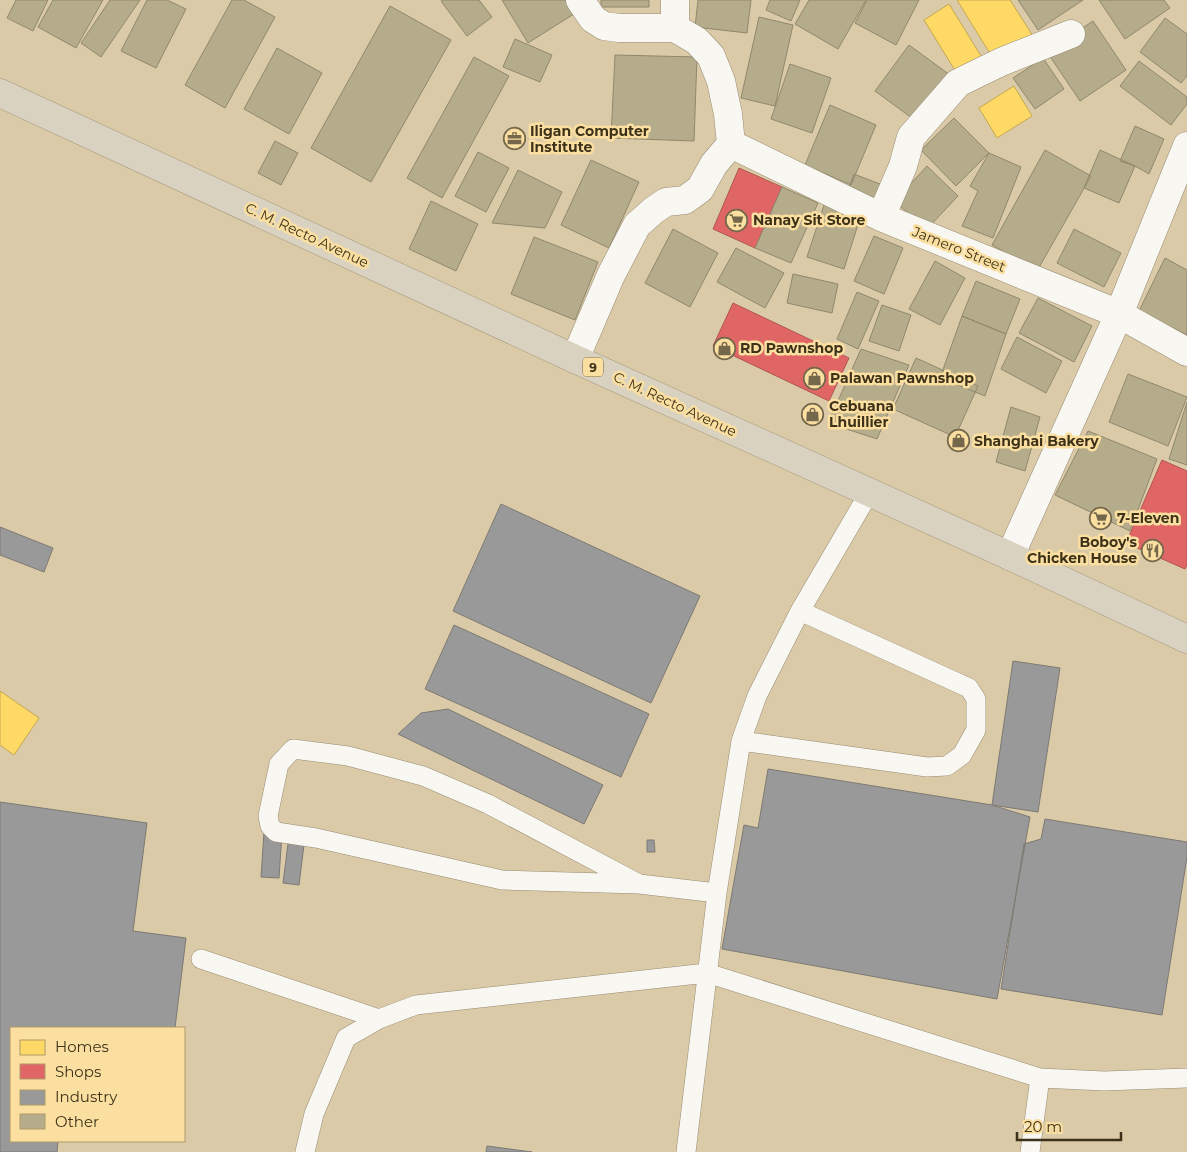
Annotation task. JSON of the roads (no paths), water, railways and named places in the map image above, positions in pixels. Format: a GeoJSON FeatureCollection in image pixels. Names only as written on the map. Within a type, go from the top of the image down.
{"type":"FeatureCollection","features":[{"type":"Feature","properties":{"kind":"highway","name":"C. M. Recto Avenue"},"geometry":{"type":"LineString","coordinates":[[0,93],[1187,639]]}},
{"type":"Feature","properties":{"kind":"street"},"geometry":{"type":"LineString","coordinates":[[575,359],[611,275],[637,225],[666,202],[685,200],[700,189],[714,164],[731,144],[728,114],[721,81],[711,56],[697,41],[676,28],[619,28],[604,26],[594,18],[580,0]]}},
{"type":"Feature","properties":{"kind":"street"},"geometry":{"type":"LineString","coordinates":[[675,0],[676,28]]}},
{"type":"Feature","properties":{"kind":"street"},"geometry":{"type":"LineString","coordinates":[[881,217],[903,166],[911,137],[958,83],[1001,62],[1071,34]]}},
{"type":"Feature","properties":{"kind":"street","name":"Jamero Street"},"geometry":{"type":"LineString","coordinates":[[731,144],[881,217],[1119,314],[1187,352]]}},
{"type":"Feature","properties":{"kind":"street"},"geometry":{"type":"LineString","coordinates":[[1010,556],[1119,314],[1187,146]]}},
{"type":"Feature","properties":{"kind":"lane"},"geometry":{"type":"LineString","coordinates":[[686,1152],[717,893],[741,741],[758,696],[800,611],[869,493]]}},
{"type":"Feature","properties":{"kind":"lane"},"geometry":{"type":"LineString","coordinates":[[741,741],[927,766],[947,766],[962,754],[976,730],[976,699],[969,688],[800,611]]}},
{"type":"Feature","properties":{"kind":"lane"},"geometry":{"type":"LineString","coordinates":[[639,884],[488,804],[422,776],[348,756],[294,749],[279,764],[268,816],[270,826],[276,832],[316,838],[502,880],[639,884],[717,893]]}},
{"type":"Feature","properties":{"kind":"lane"},"geometry":{"type":"LineString","coordinates":[[201,959],[379,1019]]}},
{"type":"Feature","properties":{"kind":"lane"},"geometry":{"type":"LineString","coordinates":[[305,1152],[314,1114],[346,1038],[379,1019],[416,1005],[707,973],[1040,1078],[1104,1081],[1187,1078]]}},
{"type":"Feature","properties":{"kind":"lane"},"geometry":{"type":"LineString","coordinates":[[1030,1152],[1040,1078]]}},
{"type":"Feature","properties":{"kind":"place","name":"Iligan Computer Institute"},"geometry":{"type":"Point","coordinates":[514,139]}},
{"type":"Feature","properties":{"kind":"place","name":"Nanay Sit Store"},"geometry":{"type":"Point","coordinates":[737,220]}},
{"type":"Feature","properties":{"kind":"place","name":"RD Pawnshop"},"geometry":{"type":"Point","coordinates":[724,348]}},
{"type":"Feature","properties":{"kind":"place","name":"Palawan Pawnshop"},"geometry":{"type":"Point","coordinates":[814,378]}},
{"type":"Feature","properties":{"kind":"place","name":"Cebuana Lhuillier"},"geometry":{"type":"Point","coordinates":[813,414]}},
{"type":"Feature","properties":{"kind":"place","name":"Shanghai Bakery"},"geometry":{"type":"Point","coordinates":[958,441]}},
{"type":"Feature","properties":{"kind":"place","name":"7-Eleven"},"geometry":{"type":"Point","coordinates":[1101,518]}},
{"type":"Feature","properties":{"kind":"place","name":"Boboy's Chicken House"},"geometry":{"type":"Point","coordinates":[1153,550]}}]}
